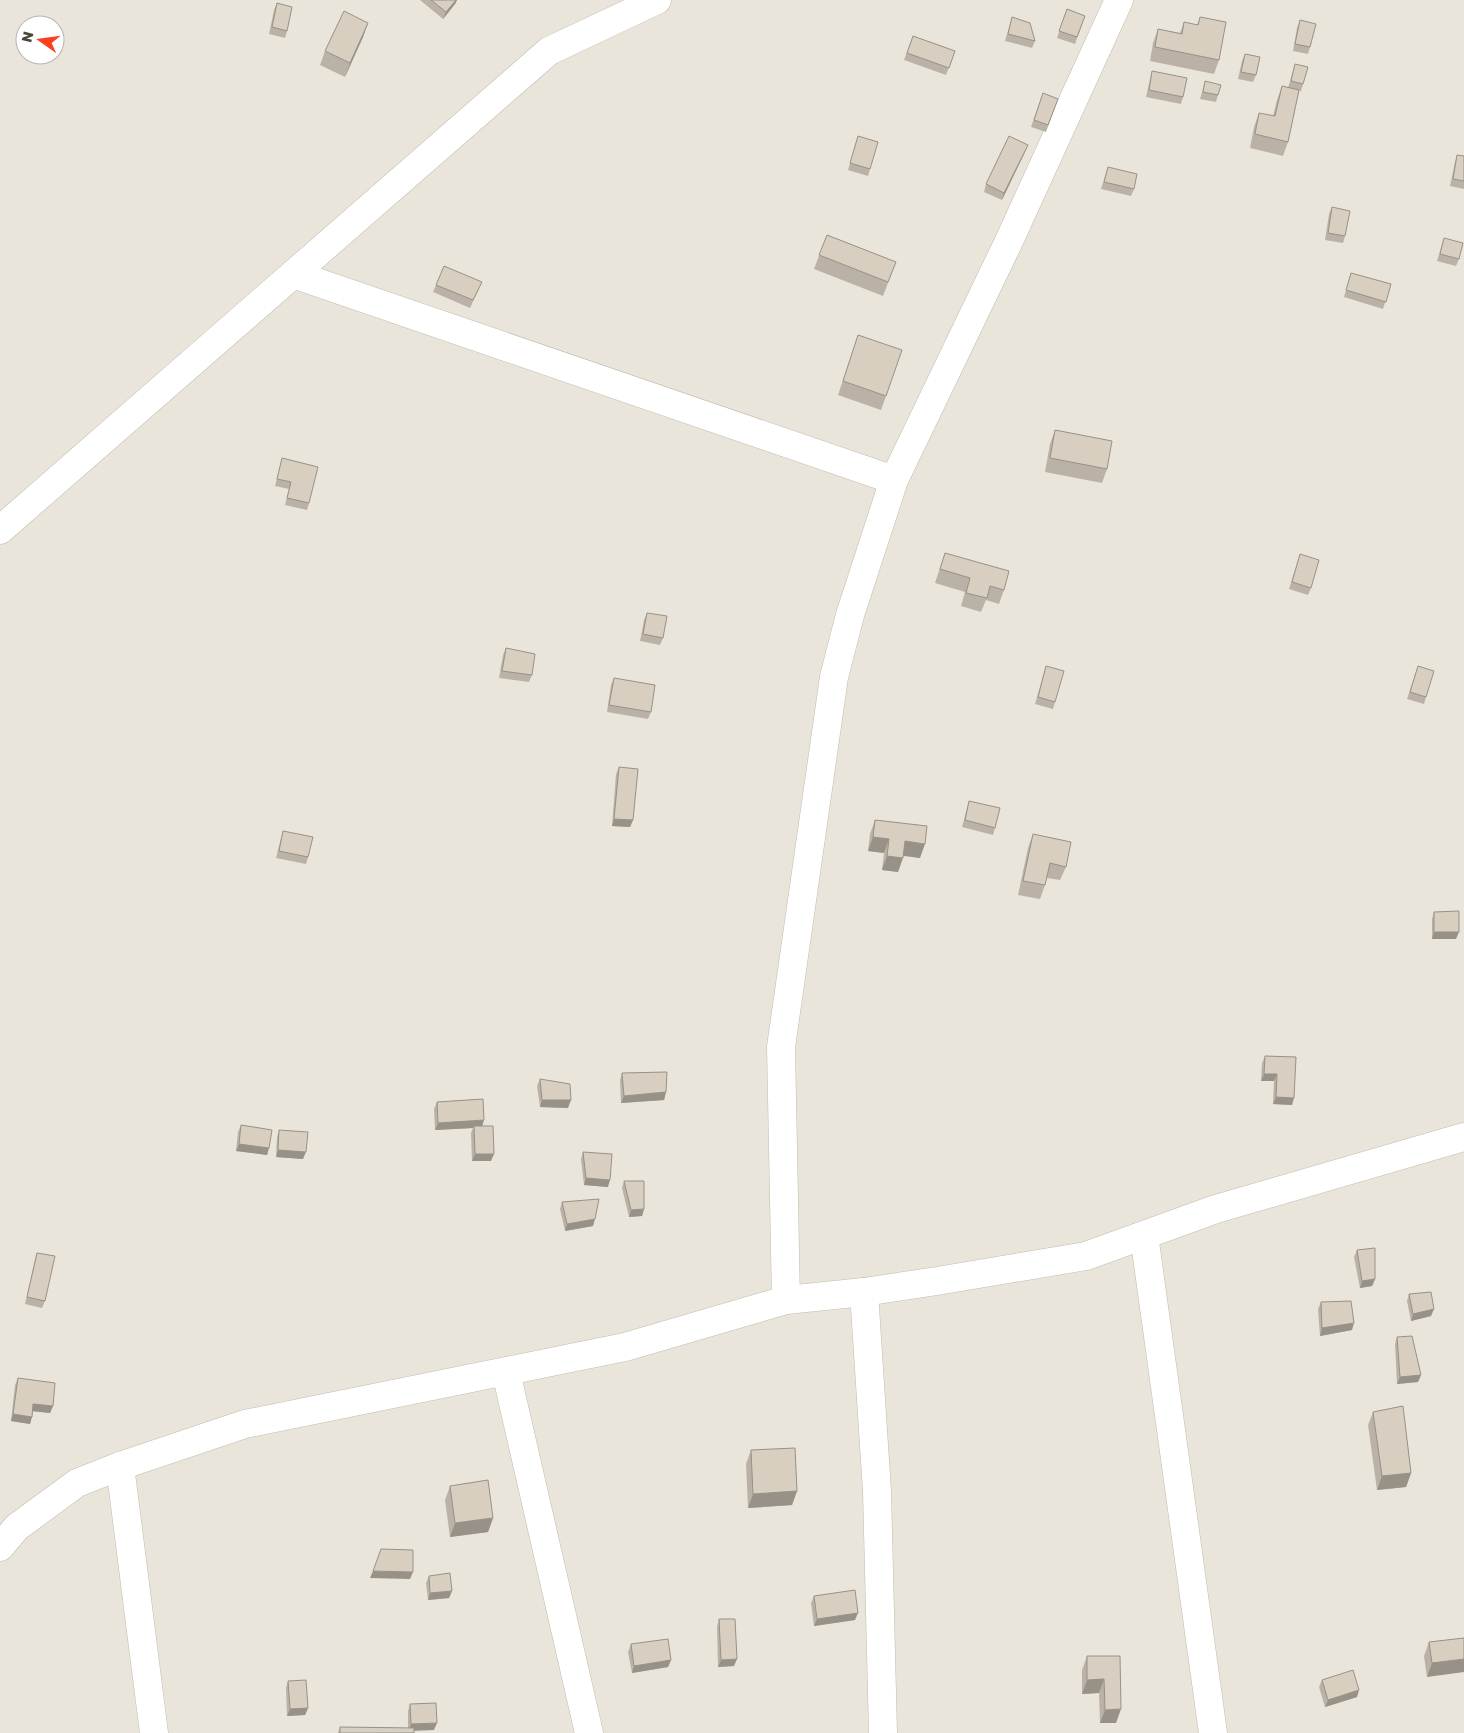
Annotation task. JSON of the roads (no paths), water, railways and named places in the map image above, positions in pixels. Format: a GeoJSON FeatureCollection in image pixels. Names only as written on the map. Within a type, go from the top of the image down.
{"type":"FeatureCollection","features":[{"type":"Feature","properties":{"kind":"street"},"geometry":{"type":"LineString","coordinates":[[0,530],[549,51],[657,0]]}},
{"type":"Feature","properties":{"kind":"street"},"geometry":{"type":"LineString","coordinates":[[786,1300],[781,1047],[834,676],[850,615],[894,480],[1009,241],[1118,0]]}},
{"type":"Feature","properties":{"kind":"street"},"geometry":{"type":"LineString","coordinates":[[293,274],[894,480]]}},
{"type":"Feature","properties":{"kind":"street"},"geometry":{"type":"LineString","coordinates":[[0,1547],[17,1527],[77,1483],[120,1466],[245,1424],[625,1347],[786,1300],[937,1282],[1086,1256],[1216,1209],[1464,1137]]}},
{"type":"Feature","properties":{"kind":"street"},"geometry":{"type":"LineString","coordinates":[[1144,1235],[1213,1733]]}},
{"type":"Feature","properties":{"kind":"street"},"geometry":{"type":"LineString","coordinates":[[864,1292],[877,1491],[883,1733]]}},
{"type":"Feature","properties":{"kind":"street"},"geometry":{"type":"LineString","coordinates":[[506,1372],[589,1733]]}},
{"type":"Feature","properties":{"kind":"street"},"geometry":{"type":"LineString","coordinates":[[120,1466],[154,1733]]}}]}
